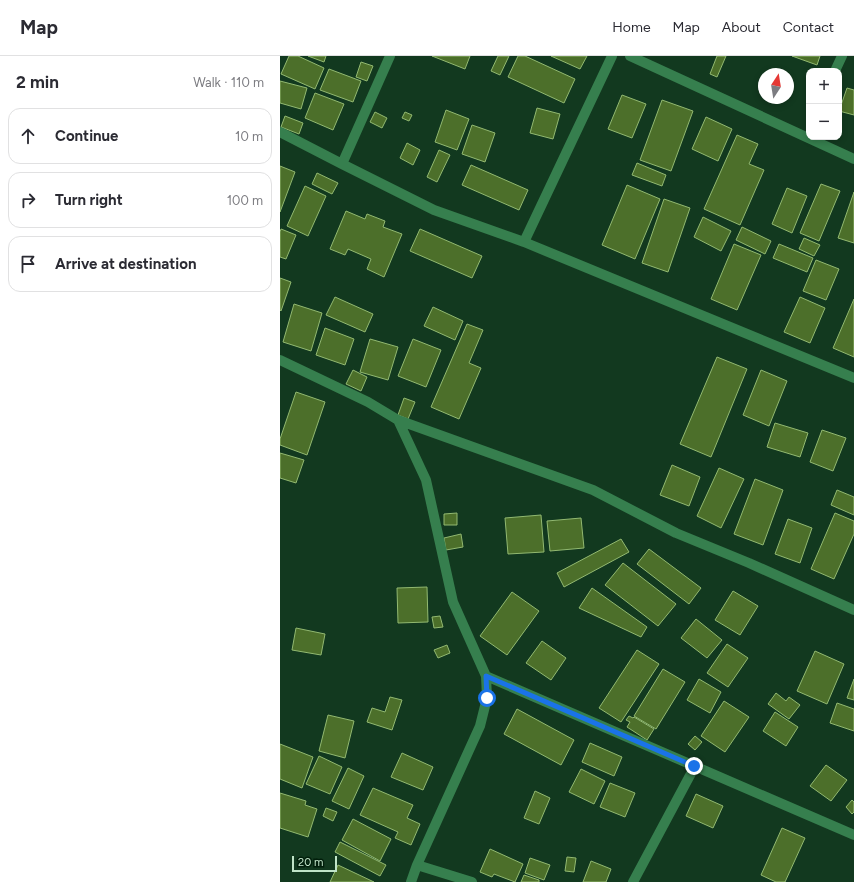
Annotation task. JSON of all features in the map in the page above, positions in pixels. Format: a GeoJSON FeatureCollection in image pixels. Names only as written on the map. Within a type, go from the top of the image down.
{"type":"FeatureCollection","features":[{"type":"Feature","properties":{"kind":"street"},"geometry":{"type":"LineString","coordinates":[[342,164],[390,56]]}},
{"type":"Feature","properties":{"kind":"street"},"geometry":{"type":"LineString","coordinates":[[524,242],[612,56]]}},
{"type":"Feature","properties":{"kind":"street"},"geometry":{"type":"LineString","coordinates":[[630,56],[806,134]]}},
{"type":"Feature","properties":{"kind":"street"},"geometry":{"type":"LineString","coordinates":[[836,68],[842,56]]}},
{"type":"Feature","properties":{"kind":"street"},"geometry":{"type":"LineString","coordinates":[[280,132],[434,210],[524,242],[854,378]]}},
{"type":"Feature","properties":{"kind":"street"},"geometry":{"type":"LineString","coordinates":[[818,140],[854,159]]}},
{"type":"Feature","properties":{"kind":"street"},"geometry":{"type":"LineString","coordinates":[[280,360],[368,402],[398,420],[593,490],[676,533],[749,563],[854,610]]}},
{"type":"Feature","properties":{"kind":"street"},"geometry":{"type":"LineString","coordinates":[[398,420],[426,480],[453,602],[486,676],[487,698],[480,726],[410,882]]}},
{"type":"Feature","properties":{"kind":"street"},"geometry":{"type":"LineString","coordinates":[[486,676],[854,835]]}},
{"type":"Feature","properties":{"kind":"street"},"geometry":{"type":"LineString","coordinates":[[633,882],[694,766]]}},
{"type":"Feature","properties":{"kind":"street"},"geometry":{"type":"LineString","coordinates":[[417,865],[472,882]]}},
{"type":"Feature","properties":{"kind":"building"},"geometry":{"type":"Polygon","coordinates":[[[289,56],[298,56],[324,68],[315,89],[281,74],[289,56]]]}},
{"type":"Feature","properties":{"kind":"building"},"geometry":{"type":"Polygon","coordinates":[[[308,56],[326,56],[324,62],[308,56]]]}},
{"type":"Feature","properties":{"kind":"building"},"geometry":{"type":"Polygon","coordinates":[[[432,56],[470,56],[465,69],[432,56]]]}},
{"type":"Feature","properties":{"kind":"building"},"geometry":{"type":"Polygon","coordinates":[[[498,56],[509,56],[500,75],[491,71],[498,56]]]}},
{"type":"Feature","properties":{"kind":"building"},"geometry":{"type":"Polygon","coordinates":[[[518,56],[525,56],[575,79],[564,103],[508,77],[518,56]]]}},
{"type":"Feature","properties":{"kind":"building"},"geometry":{"type":"Polygon","coordinates":[[[551,56],[587,56],[580,69],[551,56]]]}},
{"type":"Feature","properties":{"kind":"building"},"geometry":{"type":"Polygon","coordinates":[[[717,56],[726,56],[717,77],[710,74],[717,56]]]}},
{"type":"Feature","properties":{"kind":"building"},"geometry":{"type":"Polygon","coordinates":[[[792,56],[820,56],[817,65],[792,56]]]}},
{"type":"Feature","properties":{"kind":"building"},"geometry":{"type":"Polygon","coordinates":[[[361,62],[373,66],[367,81],[356,77],[361,62]]]}},
{"type":"Feature","properties":{"kind":"building"},"geometry":{"type":"Polygon","coordinates":[[[329,69],[361,81],[353,102],[320,90],[329,69]]]}},
{"type":"Feature","properties":{"kind":"building"},"geometry":{"type":"Polygon","coordinates":[[[280,81],[307,88],[301,109],[280,103],[280,81]]]}},
{"type":"Feature","properties":{"kind":"building"},"geometry":{"type":"Polygon","coordinates":[[[847,88],[854,90],[854,115],[842,112],[842,102],[847,88]]]}},
{"type":"Feature","properties":{"kind":"building"},"geometry":{"type":"Polygon","coordinates":[[[315,93],[344,104],[333,130],[305,118],[315,93]]]}},
{"type":"Feature","properties":{"kind":"building"},"geometry":{"type":"Polygon","coordinates":[[[622,95],[646,104],[632,138],[608,129],[622,95]]]}},
{"type":"Feature","properties":{"kind":"building"},"geometry":{"type":"Polygon","coordinates":[[[662,100],[693,111],[671,171],[640,160],[662,100]]]}},
{"type":"Feature","properties":{"kind":"building"},"geometry":{"type":"Polygon","coordinates":[[[537,108],[560,114],[553,139],[530,133],[537,108]]]}},
{"type":"Feature","properties":{"kind":"building"},"geometry":{"type":"Polygon","coordinates":[[[446,110],[469,119],[457,150],[435,142],[446,110]]]}},
{"type":"Feature","properties":{"kind":"building"},"geometry":{"type":"Polygon","coordinates":[[[375,112],[387,118],[382,128],[370,122],[375,112]]]}},
{"type":"Feature","properties":{"kind":"building"},"geometry":{"type":"Polygon","coordinates":[[[405,112],[412,115],[409,121],[402,118],[405,112]]]}},
{"type":"Feature","properties":{"kind":"building"},"geometry":{"type":"Polygon","coordinates":[[[285,116],[303,123],[299,134],[281,127],[285,116]]]}},
{"type":"Feature","properties":{"kind":"building"},"geometry":{"type":"Polygon","coordinates":[[[706,117],[732,129],[718,161],[692,149],[706,117]]]}},
{"type":"Feature","properties":{"kind":"building"},"geometry":{"type":"Polygon","coordinates":[[[472,125],[495,133],[485,162],[462,154],[472,125]]]}},
{"type":"Feature","properties":{"kind":"building"},"geometry":{"type":"Polygon","coordinates":[[[737,135],[758,144],[749,164],[764,170],[740,225],[704,209],[737,135]]]}},
{"type":"Feature","properties":{"kind":"building"},"geometry":{"type":"Polygon","coordinates":[[[407,143],[420,150],[413,165],[400,158],[407,143]]]}},
{"type":"Feature","properties":{"kind":"building"},"geometry":{"type":"Polygon","coordinates":[[[439,150],[450,155],[437,182],[427,177],[439,150]]]}},
{"type":"Feature","properties":{"kind":"building"},"geometry":{"type":"Polygon","coordinates":[[[637,163],[666,175],[662,186],[632,175],[637,163]]]}},
{"type":"Feature","properties":{"kind":"building"},"geometry":{"type":"Polygon","coordinates":[[[471,165],[528,190],[519,210],[462,185],[471,165]]]}},
{"type":"Feature","properties":{"kind":"building"},"geometry":{"type":"Polygon","coordinates":[[[280,166],[295,172],[280,212],[280,166]]]}},
{"type":"Feature","properties":{"kind":"building"},"geometry":{"type":"Polygon","coordinates":[[[317,173],[338,183],[332,194],[312,184],[317,173]]]}},
{"type":"Feature","properties":{"kind":"building"},"geometry":{"type":"Polygon","coordinates":[[[821,184],[840,191],[819,241],[800,233],[821,184]]]}},
{"type":"Feature","properties":{"kind":"building"},"geometry":{"type":"Polygon","coordinates":[[[627,185],[660,199],[635,259],[602,245],[627,185]]]}},
{"type":"Feature","properties":{"kind":"building"},"geometry":{"type":"Polygon","coordinates":[[[305,186],[326,196],[308,236],[287,226],[305,186]]]}},
{"type":"Feature","properties":{"kind":"building"},"geometry":{"type":"Polygon","coordinates":[[[787,188],[807,196],[792,233],[772,224],[787,188]]]}},
{"type":"Feature","properties":{"kind":"building"},"geometry":{"type":"Polygon","coordinates":[[[854,192],[854,243],[838,238],[854,192]]]}},
{"type":"Feature","properties":{"kind":"building"},"geometry":{"type":"Polygon","coordinates":[[[664,199],[690,208],[668,272],[642,263],[664,199]]]}},
{"type":"Feature","properties":{"kind":"building"},"geometry":{"type":"Polygon","coordinates":[[[346,211],[365,219],[367,214],[385,221],[383,227],[402,234],[384,277],[367,269],[371,259],[348,249],[345,255],[330,249],[346,211]]]}},
{"type":"Feature","properties":{"kind":"building"},"geometry":{"type":"Polygon","coordinates":[[[703,217],[731,231],[721,251],[694,237],[703,217]]]}},
{"type":"Feature","properties":{"kind":"building"},"geometry":{"type":"Polygon","coordinates":[[[742,227],[771,241],[765,254],[736,240],[742,227]]]}},
{"type":"Feature","properties":{"kind":"building"},"geometry":{"type":"Polygon","coordinates":[[[281,229],[296,235],[286,259],[280,257],[281,229]]]}},
{"type":"Feature","properties":{"kind":"building"},"geometry":{"type":"Polygon","coordinates":[[[420,229],[482,256],[472,278],[410,251],[420,229]]]}},
{"type":"Feature","properties":{"kind":"building"},"geometry":{"type":"Polygon","coordinates":[[[804,238],[820,245],[814,256],[799,249],[804,238]]]}},
{"type":"Feature","properties":{"kind":"building"},"geometry":{"type":"Polygon","coordinates":[[[734,244],[761,255],[737,310],[711,299],[734,244]]]}},
{"type":"Feature","properties":{"kind":"building"},"geometry":{"type":"Polygon","coordinates":[[[779,244],[813,258],[807,272],[773,258],[779,244]]]}},
{"type":"Feature","properties":{"kind":"building"},"geometry":{"type":"Polygon","coordinates":[[[816,260],[839,269],[826,300],[803,291],[816,260]]]}},
{"type":"Feature","properties":{"kind":"building"},"geometry":{"type":"Polygon","coordinates":[[[280,278],[291,282],[281,311],[280,310],[280,278]]]}},
{"type":"Feature","properties":{"kind":"building"},"geometry":{"type":"Polygon","coordinates":[[[335,297],[373,314],[365,332],[326,315],[335,297]]]}},
{"type":"Feature","properties":{"kind":"building"},"geometry":{"type":"Polygon","coordinates":[[[800,297],[825,308],[810,343],[784,332],[800,297]]]}},
{"type":"Feature","properties":{"kind":"building"},"geometry":{"type":"Polygon","coordinates":[[[854,299],[854,357],[833,348],[854,299]]]}},
{"type":"Feature","properties":{"kind":"building"},"geometry":{"type":"Polygon","coordinates":[[[294,304],[322,313],[311,351],[283,342],[294,304]]]}},
{"type":"Feature","properties":{"kind":"building"},"geometry":{"type":"Polygon","coordinates":[[[433,307],[463,321],[455,340],[424,326],[433,307]]]}},
{"type":"Feature","properties":{"kind":"building"},"geometry":{"type":"Polygon","coordinates":[[[467,324],[483,330],[469,363],[481,368],[459,419],[431,407],[467,324]]]}},
{"type":"Feature","properties":{"kind":"building"},"geometry":{"type":"Polygon","coordinates":[[[325,328],[354,339],[345,365],[316,355],[325,328]]]}},
{"type":"Feature","properties":{"kind":"building"},"geometry":{"type":"Polygon","coordinates":[[[370,339],[398,347],[388,380],[360,372],[370,339]]]}},
{"type":"Feature","properties":{"kind":"building"},"geometry":{"type":"Polygon","coordinates":[[[413,339],[441,350],[426,387],[398,376],[413,339]]]}},
{"type":"Feature","properties":{"kind":"building"},"geometry":{"type":"Polygon","coordinates":[[[717,357],[747,369],[711,457],[680,444],[717,357]]]}},
{"type":"Feature","properties":{"kind":"building"},"geometry":{"type":"Polygon","coordinates":[[[353,370],[367,377],[361,391],[346,384],[353,370]]]}},
{"type":"Feature","properties":{"kind":"building"},"geometry":{"type":"Polygon","coordinates":[[[761,370],[787,381],[769,426],[743,415],[761,370]]]}},
{"type":"Feature","properties":{"kind":"building"},"geometry":{"type":"Polygon","coordinates":[[[296,392],[325,402],[307,455],[280,445],[280,439],[296,392]]]}},
{"type":"Feature","properties":{"kind":"building"},"geometry":{"type":"Polygon","coordinates":[[[404,398],[415,402],[408,419],[398,415],[404,398]]]}},
{"type":"Feature","properties":{"kind":"building"},"geometry":{"type":"Polygon","coordinates":[[[775,423],[808,433],[800,457],[767,447],[775,423]]]}},
{"type":"Feature","properties":{"kind":"building"},"geometry":{"type":"Polygon","coordinates":[[[822,430],[846,438],[833,471],[810,462],[822,430]]]}},
{"type":"Feature","properties":{"kind":"building"},"geometry":{"type":"Polygon","coordinates":[[[280,453],[304,460],[296,483],[280,478],[280,453]]]}},
{"type":"Feature","properties":{"kind":"building"},"geometry":{"type":"Polygon","coordinates":[[[672,465],[700,477],[689,506],[660,495],[672,465]]]}},
{"type":"Feature","properties":{"kind":"building"},"geometry":{"type":"Polygon","coordinates":[[[719,468],[744,479],[721,528],[697,516],[719,468]]]}},
{"type":"Feature","properties":{"kind":"building"},"geometry":{"type":"Polygon","coordinates":[[[755,479],[783,490],[763,545],[734,534],[755,479]]]}},
{"type":"Feature","properties":{"kind":"building"},"geometry":{"type":"Polygon","coordinates":[[[837,490],[854,497],[854,515],[831,505],[837,490]]]}},
{"type":"Feature","properties":{"kind":"building"},"geometry":{"type":"Polygon","coordinates":[[[457,513],[457,525],[444,525],[444,514],[457,513]]]}},
{"type":"Feature","properties":{"kind":"building"},"geometry":{"type":"Polygon","coordinates":[[[835,513],[854,521],[854,534],[834,579],[811,569],[835,513]]]}},
{"type":"Feature","properties":{"kind":"building"},"geometry":{"type":"Polygon","coordinates":[[[541,515],[544,552],[508,554],[505,518],[541,515]]]}},
{"type":"Feature","properties":{"kind":"building"},"geometry":{"type":"Polygon","coordinates":[[[581,518],[584,548],[550,551],[547,521],[581,518]]]}},
{"type":"Feature","properties":{"kind":"building"},"geometry":{"type":"Polygon","coordinates":[[[788,519],[812,528],[800,563],[775,554],[788,519]]]}},
{"type":"Feature","properties":{"kind":"building"},"geometry":{"type":"Polygon","coordinates":[[[461,534],[463,547],[446,550],[444,538],[461,534]]]}},
{"type":"Feature","properties":{"kind":"building"},"geometry":{"type":"Polygon","coordinates":[[[621,539],[629,552],[564,587],[557,573],[621,539]]]}},
{"type":"Feature","properties":{"kind":"building"},"geometry":{"type":"Polygon","coordinates":[[[649,549],[701,588],[689,604],[637,564],[649,549]]]}},
{"type":"Feature","properties":{"kind":"building"},"geometry":{"type":"Polygon","coordinates":[[[623,563],[676,604],[658,626],[605,585],[623,563]]]}},
{"type":"Feature","properties":{"kind":"building"},"geometry":{"type":"Polygon","coordinates":[[[427,587],[428,622],[398,623],[397,588],[427,587]]]}},
{"type":"Feature","properties":{"kind":"building"},"geometry":{"type":"Polygon","coordinates":[[[592,588],[647,627],[641,637],[579,608],[592,588]]]}},
{"type":"Feature","properties":{"kind":"building"},"geometry":{"type":"Polygon","coordinates":[[[733,591],[758,606],[740,635],[715,620],[733,591]]]}},
{"type":"Feature","properties":{"kind":"building"},"geometry":{"type":"Polygon","coordinates":[[[512,592],[539,611],[507,655],[480,636],[512,592]]]}},
{"type":"Feature","properties":{"kind":"building"},"geometry":{"type":"Polygon","coordinates":[[[440,616],[443,627],[434,628],[432,617],[440,616]]]}},
{"type":"Feature","properties":{"kind":"building"},"geometry":{"type":"Polygon","coordinates":[[[696,619],[722,640],[707,658],[681,638],[696,619]]]}},
{"type":"Feature","properties":{"kind":"building"},"geometry":{"type":"Polygon","coordinates":[[[296,628],[325,634],[321,655],[292,650],[296,628]]]}},
{"type":"Feature","properties":{"kind":"building"},"geometry":{"type":"Polygon","coordinates":[[[542,641],[566,658],[551,680],[526,663],[542,641]]]}},
{"type":"Feature","properties":{"kind":"building"},"geometry":{"type":"Polygon","coordinates":[[[727,644],[748,658],[728,687],[707,673],[727,644]]]}},
{"type":"Feature","properties":{"kind":"building"},"geometry":{"type":"Polygon","coordinates":[[[447,645],[450,653],[438,658],[434,650],[447,645]]]}},
{"type":"Feature","properties":{"kind":"building"},"geometry":{"type":"Polygon","coordinates":[[[637,650],[659,664],[621,722],[599,708],[637,650]]]}},
{"type":"Feature","properties":{"kind":"building"},"geometry":{"type":"Polygon","coordinates":[[[815,651],[844,664],[827,704],[797,691],[815,651]]]}},
{"type":"Feature","properties":{"kind":"building"},"geometry":{"type":"Polygon","coordinates":[[[663,669],[685,682],[656,729],[634,716],[663,669]]]}},
{"type":"Feature","properties":{"kind":"building"},"geometry":{"type":"Polygon","coordinates":[[[699,679],[721,692],[710,713],[687,700],[699,679]]]}},
{"type":"Feature","properties":{"kind":"building"},"geometry":{"type":"Polygon","coordinates":[[[854,679],[854,700],[847,698],[854,679]]]}},
{"type":"Feature","properties":{"kind":"building"},"geometry":{"type":"Polygon","coordinates":[[[776,693],[786,701],[789,697],[800,705],[789,719],[768,704],[776,693]]]}},
{"type":"Feature","properties":{"kind":"building"},"geometry":{"type":"Polygon","coordinates":[[[390,697],[402,700],[392,730],[367,722],[372,708],[385,712],[390,697]]]}},
{"type":"Feature","properties":{"kind":"building"},"geometry":{"type":"Polygon","coordinates":[[[724,701],[749,717],[725,752],[701,736],[724,701]]]}},
{"type":"Feature","properties":{"kind":"building"},"geometry":{"type":"Polygon","coordinates":[[[837,703],[854,709],[854,731],[830,723],[837,703]]]}},
{"type":"Feature","properties":{"kind":"building"},"geometry":{"type":"Polygon","coordinates":[[[517,709],[574,740],[561,765],[504,734],[517,709]]]}},
{"type":"Feature","properties":{"kind":"building"},"geometry":{"type":"Polygon","coordinates":[[[775,712],[798,727],[786,746],[763,731],[775,712]]]}},
{"type":"Feature","properties":{"kind":"building"},"geometry":{"type":"Polygon","coordinates":[[[328,715],[354,721],[345,758],[319,751],[328,715]]]}},
{"type":"Feature","properties":{"kind":"building"},"geometry":{"type":"Polygon","coordinates":[[[629,716],[634,717],[654,729],[647,740],[627,727],[630,722],[626,720],[629,716]]]}},
{"type":"Feature","properties":{"kind":"building"},"geometry":{"type":"Polygon","coordinates":[[[695,736],[702,742],[695,750],[688,744],[695,736]]]}},
{"type":"Feature","properties":{"kind":"building"},"geometry":{"type":"Polygon","coordinates":[[[590,743],[622,757],[614,776],[582,762],[590,743]]]}},
{"type":"Feature","properties":{"kind":"building"},"geometry":{"type":"Polygon","coordinates":[[[280,744],[313,757],[302,788],[280,779],[280,744]]]}},
{"type":"Feature","properties":{"kind":"building"},"geometry":{"type":"Polygon","coordinates":[[[402,753],[433,767],[423,790],[391,777],[402,753]]]}},
{"type":"Feature","properties":{"kind":"building"},"geometry":{"type":"Polygon","coordinates":[[[319,756],[342,767],[330,794],[306,784],[319,756]]]}},
{"type":"Feature","properties":{"kind":"building"},"geometry":{"type":"Polygon","coordinates":[[[826,765],[847,780],[831,801],[810,786],[826,765]]]}},
{"type":"Feature","properties":{"kind":"building"},"geometry":{"type":"Polygon","coordinates":[[[348,768],[364,776],[349,809],[332,801],[348,768]]]}},
{"type":"Feature","properties":{"kind":"building"},"geometry":{"type":"Polygon","coordinates":[[[581,769],[605,781],[594,804],[569,792],[581,769]]]}},
{"type":"Feature","properties":{"kind":"building"},"geometry":{"type":"Polygon","coordinates":[[[610,783],[635,793],[625,817],[600,807],[610,783]]]}},
{"type":"Feature","properties":{"kind":"building"},"geometry":{"type":"Polygon","coordinates":[[[373,788],[413,805],[407,818],[420,824],[411,845],[395,838],[398,832],[360,815],[373,788]]]}},
{"type":"Feature","properties":{"kind":"building"},"geometry":{"type":"Polygon","coordinates":[[[535,791],[550,798],[539,824],[524,818],[535,791]]]}},
{"type":"Feature","properties":{"kind":"building"},"geometry":{"type":"Polygon","coordinates":[[[280,793],[306,801],[305,805],[317,809],[308,837],[280,828],[280,793]]]}},
{"type":"Feature","properties":{"kind":"building"},"geometry":{"type":"Polygon","coordinates":[[[696,794],[723,806],[713,828],[686,816],[696,794]]]}},
{"type":"Feature","properties":{"kind":"building"},"geometry":{"type":"Polygon","coordinates":[[[852,800],[854,802],[854,812],[852,814],[846,807],[852,800]]]}},
{"type":"Feature","properties":{"kind":"building"},"geometry":{"type":"Polygon","coordinates":[[[326,808],[337,812],[333,821],[323,816],[326,808]]]}},
{"type":"Feature","properties":{"kind":"building"},"geometry":{"type":"Polygon","coordinates":[[[353,819],[391,839],[380,861],[342,840],[353,819]]]}},
{"type":"Feature","properties":{"kind":"building"},"geometry":{"type":"Polygon","coordinates":[[[782,828],[805,838],[785,882],[776,882],[761,875],[782,828]]]}},
{"type":"Feature","properties":{"kind":"building"},"geometry":{"type":"Polygon","coordinates":[[[340,842],[386,865],[380,876],[335,852],[340,842]]]}},
{"type":"Feature","properties":{"kind":"building"},"geometry":{"type":"Polygon","coordinates":[[[490,849],[523,864],[515,882],[494,874],[492,877],[480,872],[490,849]]]}},
{"type":"Feature","properties":{"kind":"building"},"geometry":{"type":"Polygon","coordinates":[[[567,857],[576,858],[574,872],[565,871],[567,857]]]}},
{"type":"Feature","properties":{"kind":"building"},"geometry":{"type":"Polygon","coordinates":[[[530,858],[550,865],[544,880],[525,873],[530,858]]]}},
{"type":"Feature","properties":{"kind":"building"},"geometry":{"type":"Polygon","coordinates":[[[591,861],[611,869],[606,882],[583,882],[591,861]]]}},
{"type":"Feature","properties":{"kind":"building"},"geometry":{"type":"Polygon","coordinates":[[[338,865],[374,882],[330,882],[338,865]]]}},
{"type":"Feature","properties":{"kind":"building"},"geometry":{"type":"Polygon","coordinates":[[[524,875],[539,880],[539,882],[521,882],[524,875]]]}},
{"type":"Feature","properties":{"kind":"route"},"geometry":{"type":"LineString","coordinates":[[487,698],[486,676],[694,766]]}}]}
